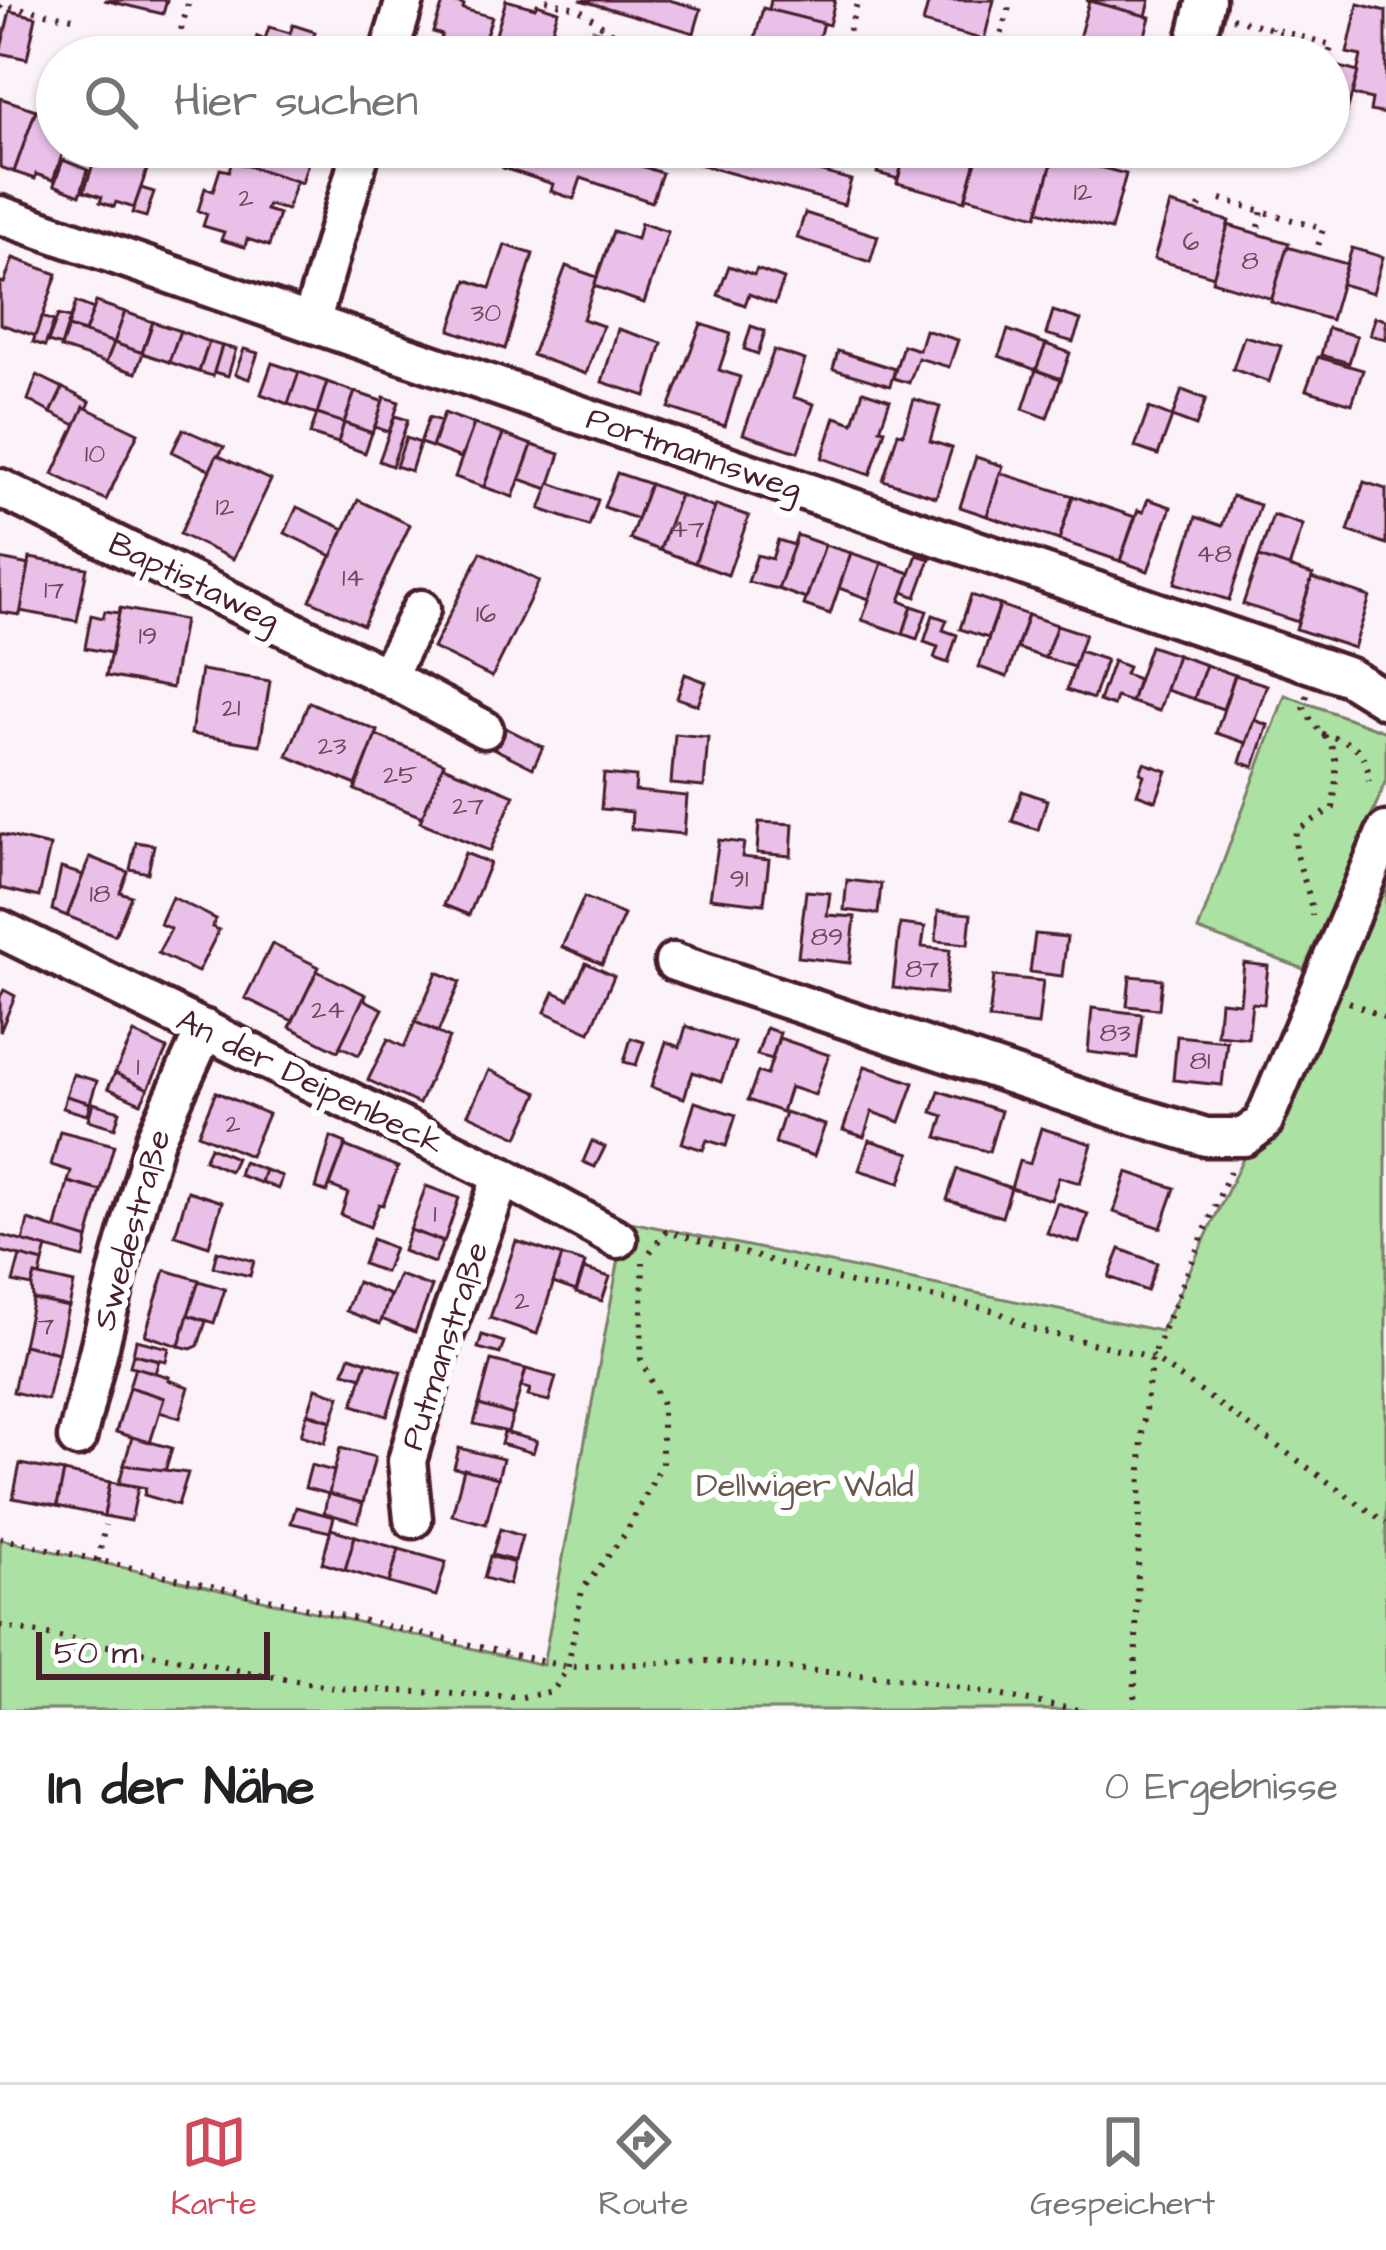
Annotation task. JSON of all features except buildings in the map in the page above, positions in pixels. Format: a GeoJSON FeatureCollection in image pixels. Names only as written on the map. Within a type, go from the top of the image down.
{"type":"FeatureCollection","features":[{"type":"Feature","properties":{"kind":"street"},"geometry":{"type":"LineString","coordinates":[[394,36],[405,0]]}},
{"type":"Feature","properties":{"kind":"street"},"geometry":{"type":"LineString","coordinates":[[1201,36],[1214,8]]}},
{"type":"Feature","properties":{"kind":"street"},"geometry":{"type":"LineString","coordinates":[[311,323],[356,168]]}},
{"type":"Feature","properties":{"kind":"street","name":"Portmannsweg"},"geometry":{"type":"LineString","coordinates":[[0,214],[1317,666],[1348,677],[1386,700]]}},
{"type":"Feature","properties":{"kind":"street","name":"Baptistaweg"},"geometry":{"type":"LineString","coordinates":[[0,488],[484,729]]}},
{"type":"Feature","properties":{"kind":"street"},"geometry":{"type":"LineString","coordinates":[[387,677],[421,609]]}},
{"type":"Feature","properties":{"kind":"street"},"geometry":{"type":"LineString","coordinates":[[674,962],[1115,1110],[1206,1137],[1244,1137],[1263,1123],[1386,831]]}},
{"type":"Feature","properties":{"kind":"street","name":"An der Deipenbeck"},"geometry":{"type":"LineString","coordinates":[[0,929],[502,1176],[618,1240]]}},
{"type":"Feature","properties":{"kind":"street","name":"Swedestraße"},"geometry":{"type":"LineString","coordinates":[[77,1438],[155,1139],[205,1029]]}},
{"type":"Feature","properties":{"kind":"street","name":"Putmanstraße"},"geometry":{"type":"LineString","coordinates":[[413,1519],[407,1461],[442,1341],[502,1176]]}},
{"type":"Feature","properties":{"kind":"path"},"geometry":{"type":"LineString","coordinates":[[182,30],[189,0]]}},
{"type":"Feature","properties":{"kind":"path"},"geometry":{"type":"LineString","coordinates":[[546,0],[579,9],[616,36]]}},
{"type":"Feature","properties":{"kind":"path"},"geometry":{"type":"LineString","coordinates":[[849,31],[858,0]]}},
{"type":"Feature","properties":{"kind":"path"},"geometry":{"type":"LineString","coordinates":[[1001,36],[1011,0]]}},
{"type":"Feature","properties":{"kind":"path"},"geometry":{"type":"LineString","coordinates":[[0,8],[78,19]]}},
{"type":"Feature","properties":{"kind":"path"},"geometry":{"type":"LineString","coordinates":[[1214,8],[1302,36]]}},
{"type":"Feature","properties":{"kind":"path"},"geometry":{"type":"LineString","coordinates":[[1268,36],[1271,27]]}},
{"type":"Feature","properties":{"kind":"path"},"geometry":{"type":"LineString","coordinates":[[1199,208],[1202,197]]}},
{"type":"Feature","properties":{"kind":"path"},"geometry":{"type":"LineString","coordinates":[[1221,199],[1323,229],[1318,247]]}},
{"type":"Feature","properties":{"kind":"path"},"geometry":{"type":"LineString","coordinates":[[1258,227],[1262,211]]}},
{"type":"Feature","properties":{"kind":"path"},"geometry":{"type":"LineString","coordinates":[[1308,926],[1310,893],[1294,848],[1296,831],[1334,808],[1337,771],[1330,742],[1313,727],[1304,706],[1317,666]]}},
{"type":"Feature","properties":{"kind":"path"},"geometry":{"type":"LineString","coordinates":[[1321,734],[1345,740],[1362,754],[1369,781]]}},
{"type":"Feature","properties":{"kind":"path"},"geometry":{"type":"LineString","coordinates":[[1134,1710],[1142,1434],[1152,1357],[1244,1137]]}},
{"type":"Feature","properties":{"kind":"path"},"geometry":{"type":"LineString","coordinates":[[0,1626],[334,1688],[523,1697],[553,1691],[568,1667],[582,1590],[625,1534],[662,1464],[662,1404],[641,1359],[643,1261],[666,1231],[858,1285],[996,1311],[1031,1330],[1152,1357],[1386,1523]]}},
{"type":"Feature","properties":{"kind":"path"},"geometry":{"type":"LineString","coordinates":[[98,1561],[105,1525]]}},
{"type":"Feature","properties":{"kind":"path"},"geometry":{"type":"LineString","coordinates":[[0,1538],[568,1667],[706,1661],[917,1680],[1078,1710]]}},
{"type":"Feature","properties":{"kind":"green space"},"geometry":{"type":"Polygon","coordinates":[[[1285,695],[1386,732],[1386,782],[1304,969],[1198,930],[1285,695]]]}},
{"type":"Feature","properties":{"kind":"green space","name":"Dellwiger Wald"},"geometry":{"type":"Polygon","coordinates":[[[1386,858],[1386,1710],[0,1710],[0,1539],[543,1665],[626,1221],[1161,1331],[1386,858]]]}}]}
